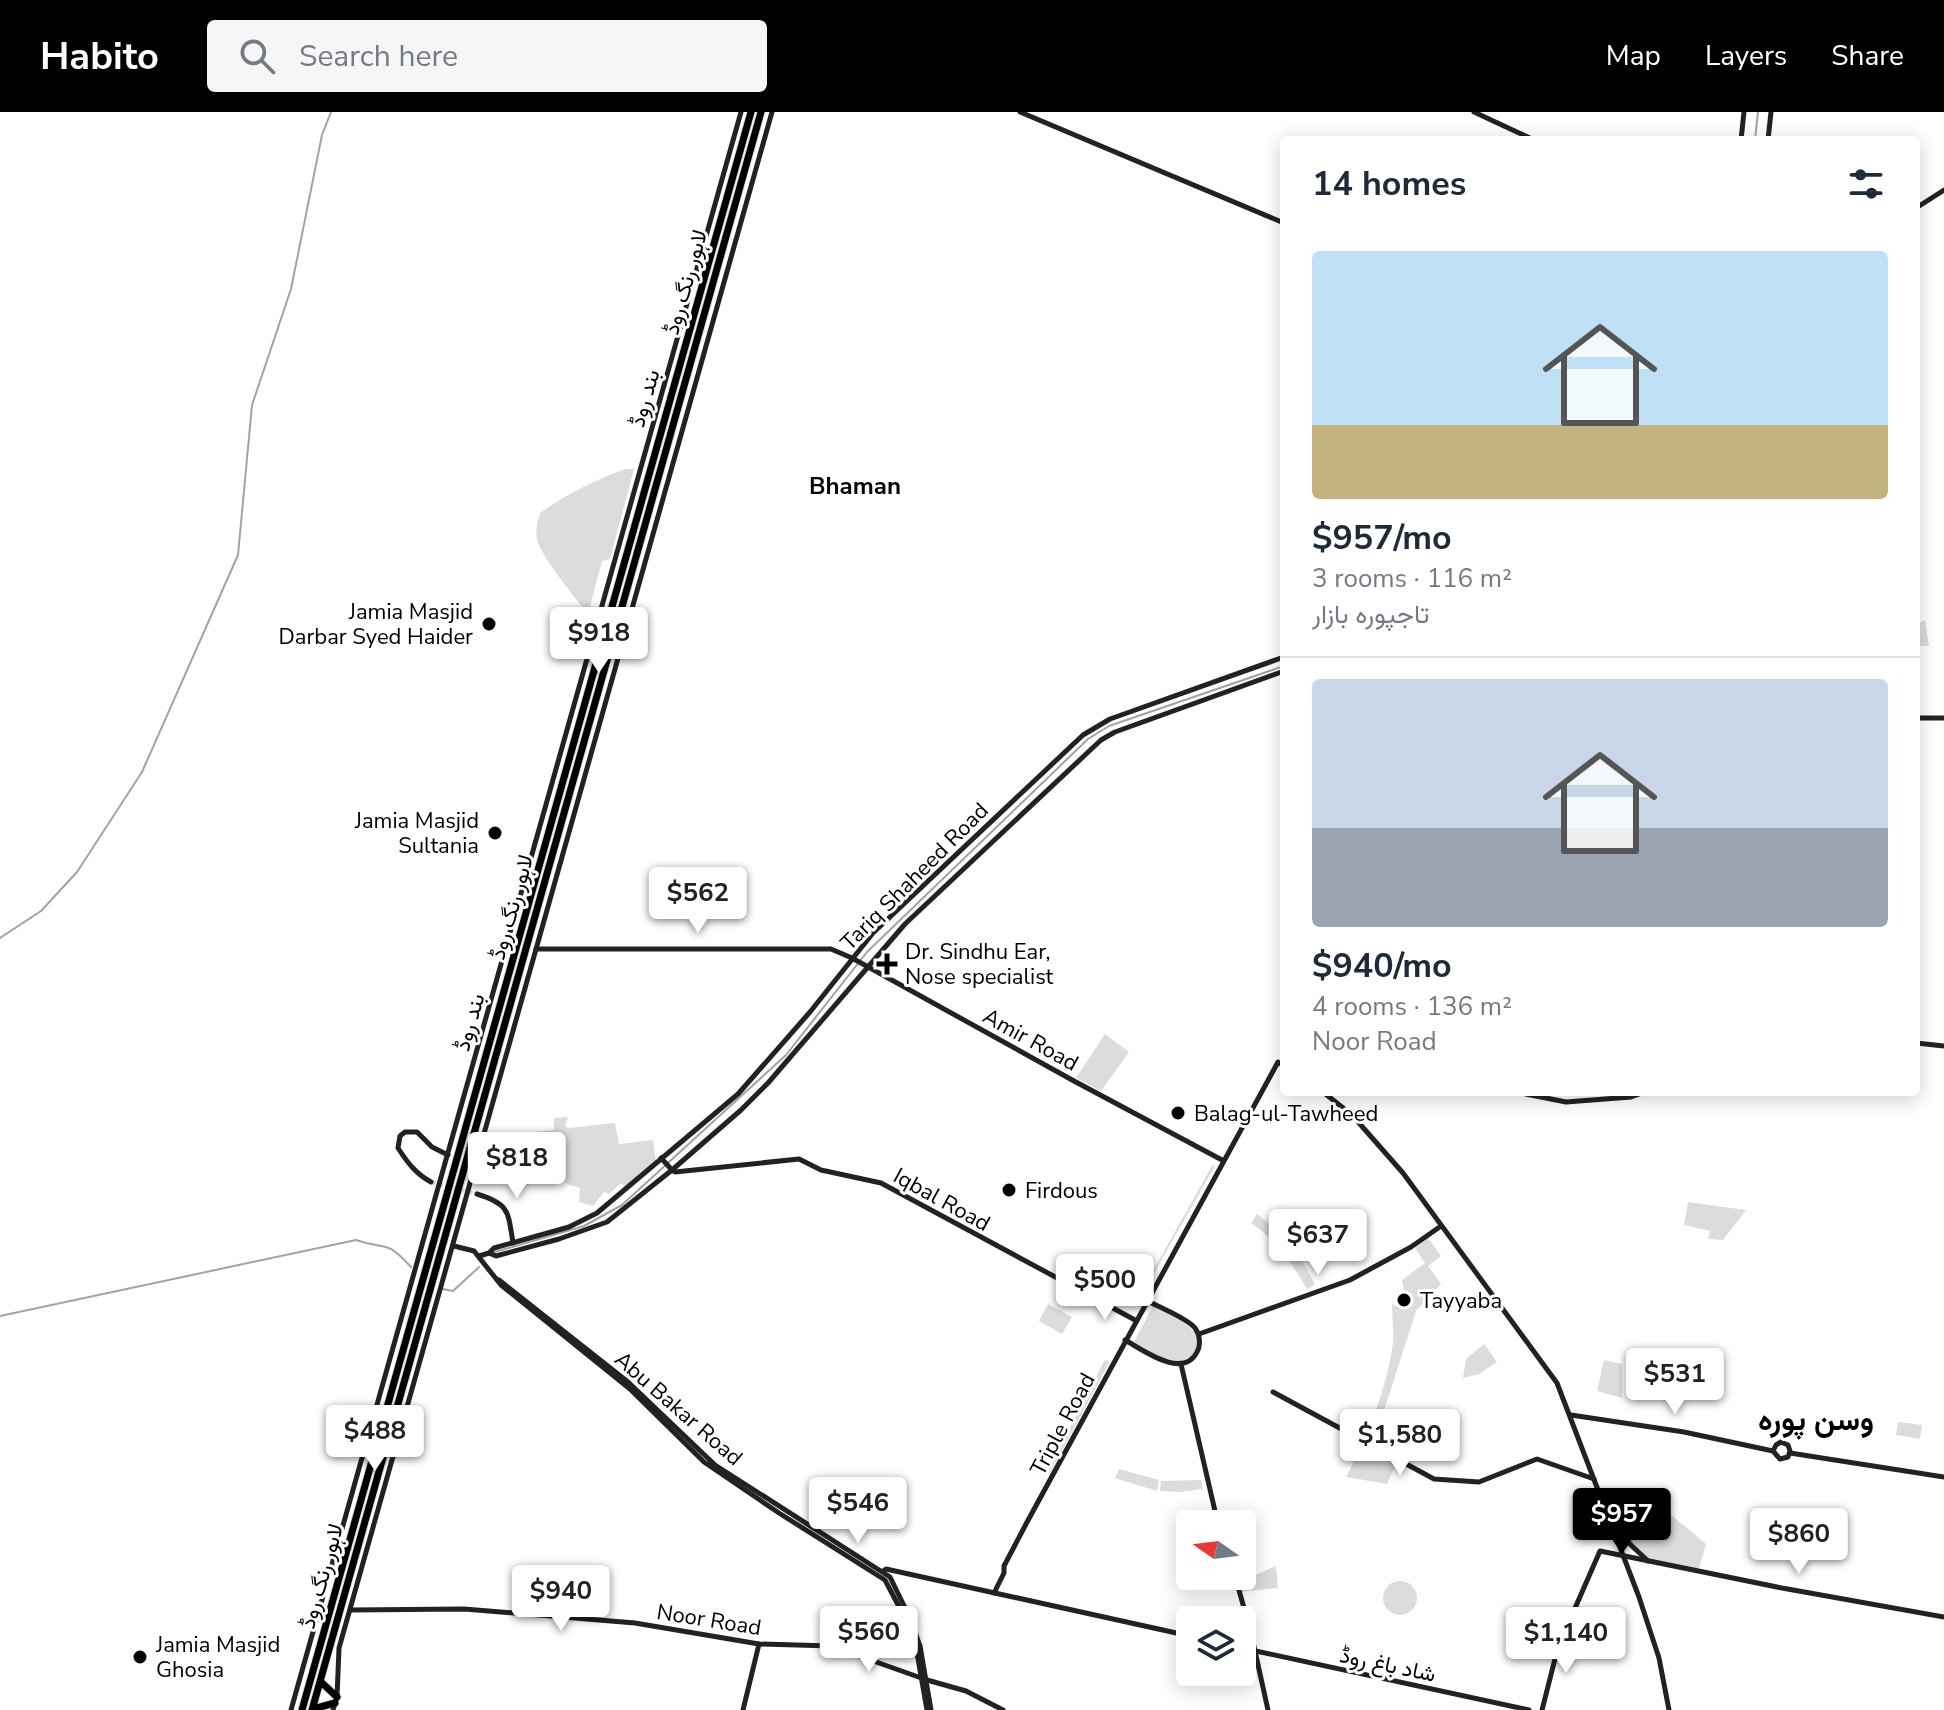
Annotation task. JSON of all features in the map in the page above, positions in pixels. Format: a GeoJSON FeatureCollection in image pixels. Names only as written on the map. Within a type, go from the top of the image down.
{"type":"FeatureCollection","features":[{"type":"Feature","properties":{"kind":"highway","name":"لاہور رنگ روڈ"},"geometry":{"type":"LineString","coordinates":[[302,1710],[751,112]]}},
{"type":"Feature","properties":{"kind":"highway","name":"لاہور رنگ روڈ"},"geometry":{"type":"LineString","coordinates":[[313,1709],[761,112]]}},
{"type":"Feature","properties":{"kind":"highway"},"geometry":{"type":"LineString","coordinates":[[313,1709],[335,1703],[321,1682]]}},
{"type":"Feature","properties":{"kind":"main road","name":"بند روڈ"},"geometry":{"type":"LineString","coordinates":[[291,1710],[741,112]]}},
{"type":"Feature","properties":{"kind":"main road","name":"بند روڈ"},"geometry":{"type":"LineString","coordinates":[[335,1703],[338,1656],[772,112]]}},
{"type":"Feature","properties":{"kind":"main road"},"geometry":{"type":"LineString","coordinates":[[1020,112],[1280,221]]}},
{"type":"Feature","properties":{"kind":"main road"},"geometry":{"type":"LineString","coordinates":[[1474,112],[1525,136]]}},
{"type":"Feature","properties":{"kind":"main road"},"geometry":{"type":"LineString","coordinates":[[1741,136],[1744,112]]}},
{"type":"Feature","properties":{"kind":"main road"},"geometry":{"type":"LineString","coordinates":[[1768,136],[1771,112]]}},
{"type":"Feature","properties":{"kind":"main road"},"geometry":{"type":"LineString","coordinates":[[1920,205],[1944,190]]}},
{"type":"Feature","properties":{"kind":"main road","name":"Tariq Shaheed Road"},"geometry":{"type":"LineString","coordinates":[[479,1256],[494,1248],[583,1221],[597,1213],[738,1094],[891,915],[1092,729],[1110,719],[1280,658]]}},
{"type":"Feature","properties":{"kind":"main road","name":"Tariq Shaheed Road"},"geometry":{"type":"LineString","coordinates":[[489,1253],[496,1256],[559,1239],[599,1225],[620,1213],[741,1110],[768,1083],[865,966],[916,913],[1101,740],[1115,732],[1280,671]]}},
{"type":"Feature","properties":{"kind":"main road"},"geometry":{"type":"LineString","coordinates":[[1920,718],[1944,718]]}},
{"type":"Feature","properties":{"kind":"main road","name":"Amir Road"},"geometry":{"type":"LineString","coordinates":[[536,949],[824,948],[853,959],[1222,1160]]}},
{"type":"Feature","properties":{"kind":"main road"},"geometry":{"type":"LineString","coordinates":[[1920,1043],[1944,1046]]}},
{"type":"Feature","properties":{"kind":"main road","name":"Triple Road"},"geometry":{"type":"LineString","coordinates":[[994,1593],[1004,1573],[1004,1566],[1135,1320],[1222,1160],[1278,1062],[1280,1063]]}},
{"type":"Feature","properties":{"kind":"main road"},"geometry":{"type":"LineString","coordinates":[[1328,1096],[1352,1115],[1403,1173],[1551,1373],[1625,1556],[1657,1651],[1669,1710]]}},
{"type":"Feature","properties":{"kind":"main road"},"geometry":{"type":"LineString","coordinates":[[1536,1096],[1566,1102],[1634,1096]]}},
{"type":"Feature","properties":{"kind":"main road"},"geometry":{"type":"LineString","coordinates":[[431,1182],[422,1178],[405,1159],[398,1148],[400,1136],[405,1132],[417,1132],[432,1147],[448,1155]]}},
{"type":"Feature","properties":{"kind":"main road"},"geometry":{"type":"LineString","coordinates":[[662,1158],[672,1169]]}},
{"type":"Feature","properties":{"kind":"main road","name":"Iqbal Road"},"geometry":{"type":"LineString","coordinates":[[672,1169],[675,1172],[799,1159],[826,1171],[881,1183],[1135,1320]]}},
{"type":"Feature","properties":{"kind":"main road"},"geometry":{"type":"LineString","coordinates":[[477,1194],[493,1199],[506,1210],[513,1243]]}},
{"type":"Feature","properties":{"kind":"main road"},"geometry":{"type":"LineString","coordinates":[[1199,1334],[1350,1280],[1401,1253],[1441,1226]]}},
{"type":"Feature","properties":{"kind":"main road","name":"Abu Bakar Road"},"geometry":{"type":"LineString","coordinates":[[454,1246],[474,1251],[498,1280],[628,1382],[708,1459],[748,1489],[881,1572],[892,1589],[916,1647],[929,1710]]}},
{"type":"Feature","properties":{"kind":"main road"},"geometry":{"type":"LineString","coordinates":[[1125,1340],[1159,1358],[1181,1364],[1195,1356],[1200,1345],[1199,1334],[1191,1324],[1146,1300]]}},
{"type":"Feature","properties":{"kind":"main road"},"geometry":{"type":"LineString","coordinates":[[1181,1364],[1215,1510]]}},
{"type":"Feature","properties":{"kind":"main road"},"geometry":{"type":"LineString","coordinates":[[1273,1392],[1434,1479],[1479,1482],[1537,1459],[1594,1479]]}},
{"type":"Feature","properties":{"kind":"main road"},"geometry":{"type":"LineString","coordinates":[[1570,1415],[1684,1432],[1773,1451],[1780,1459],[1790,1453],[1789,1446],[1783,1442],[1777,1443],[1773,1451]]}},
{"type":"Feature","properties":{"kind":"main road"},"geometry":{"type":"LineString","coordinates":[[1790,1453],[1944,1477]]}},
{"type":"Feature","properties":{"kind":"main road"},"geometry":{"type":"LineString","coordinates":[[1615,1530],[1649,1561]]}},
{"type":"Feature","properties":{"kind":"main road"},"geometry":{"type":"LineString","coordinates":[[1542,1710],[1558,1647],[1600,1551],[1944,1617]]}},
{"type":"Feature","properties":{"kind":"main road"},"geometry":{"type":"LineString","coordinates":[[881,1572],[1176,1633]]}},
{"type":"Feature","properties":{"kind":"main road","name":"Noor Road"},"geometry":{"type":"LineString","coordinates":[[351,1610],[464,1609],[635,1623],[759,1644],[843,1649],[925,1680],[966,1691],[1003,1710]]}},
{"type":"Feature","properties":{"kind":"main road"},"geometry":{"type":"LineString","coordinates":[[743,1710],[759,1644]]}},
{"type":"Feature","properties":{"kind":"main road"},"geometry":{"type":"LineString","coordinates":[[1256,1651],[1268,1710]]}},
{"type":"Feature","properties":{"kind":"main road","name":"شاد باغ روڈ"},"geometry":{"type":"LineString","coordinates":[[1256,1651],[1529,1710]]}},
{"type":"Feature","properties":{"kind":"shaded area"},"geometry":{"type":"Polygon","coordinates":[[[625,469],[634,469],[610,559],[602,561],[588,614],[539,546],[536,532],[538,519],[540,513],[570,494],[625,469]]]}},
{"type":"Feature","properties":{"kind":"shaded area"},"geometry":{"type":"Polygon","coordinates":[[[1925,620],[1929,646],[1920,646],[1920,622],[1925,620]]]}},
{"type":"Feature","properties":{"kind":"shaded area"},"geometry":{"type":"Polygon","coordinates":[[[1105,1034],[1129,1052],[1101,1091],[1076,1078],[1105,1034]]]}},
{"type":"Feature","properties":{"kind":"shaded area"},"geometry":{"type":"Polygon","coordinates":[[[568,1117],[565,1126],[569,1128],[615,1123],[619,1144],[653,1140],[656,1162],[626,1188],[621,1183],[609,1194],[604,1192],[593,1206],[579,1202],[580,1188],[564,1183],[561,1175],[512,1171],[514,1163],[491,1157],[494,1147],[509,1149],[512,1134],[554,1130],[554,1118],[568,1117]]]}},
{"type":"Feature","properties":{"kind":"shaded area"},"geometry":{"type":"Polygon","coordinates":[[[1213,1164],[1214,1168],[1154,1273],[1153,1271],[1213,1164]]]}},
{"type":"Feature","properties":{"kind":"shaded area"},"geometry":{"type":"Polygon","coordinates":[[[1688,1202],[1746,1210],[1723,1240],[1708,1239],[1710,1231],[1684,1225],[1688,1202]]]}},
{"type":"Feature","properties":{"kind":"shaded area"},"geometry":{"type":"Polygon","coordinates":[[[1257,1214],[1291,1245],[1315,1285],[1307,1289],[1283,1253],[1251,1223],[1257,1214]]]}},
{"type":"Feature","properties":{"kind":"shaded area"},"geometry":{"type":"Polygon","coordinates":[[[1428,1238],[1441,1256],[1428,1266],[1441,1284],[1416,1311],[1379,1426],[1408,1436],[1387,1484],[1346,1477],[1369,1429],[1386,1376],[1393,1342],[1392,1304],[1404,1310],[1413,1296],[1404,1290],[1402,1280],[1425,1263],[1415,1248],[1428,1238]]]}},
{"type":"Feature","properties":{"kind":"shaded area"},"geometry":{"type":"Polygon","coordinates":[[[1048,1304],[1072,1317],[1062,1334],[1039,1321],[1048,1304]]]}},
{"type":"Feature","properties":{"kind":"shaded area"},"geometry":{"type":"Polygon","coordinates":[[[1153,1306],[1178,1319],[1194,1332],[1197,1347],[1187,1359],[1169,1361],[1134,1342],[1153,1306]]]}},
{"type":"Feature","properties":{"kind":"shaded area"},"geometry":{"type":"Polygon","coordinates":[[[1484,1344],[1497,1362],[1479,1374],[1463,1378],[1466,1359],[1484,1344]]]}},
{"type":"Feature","properties":{"kind":"shaded area"},"geometry":{"type":"Polygon","coordinates":[[[1604,1360],[1622,1364],[1622,1398],[1597,1391],[1604,1360]]]}},
{"type":"Feature","properties":{"kind":"shaded area"},"geometry":{"type":"Polygon","coordinates":[[[1104,1361],[1109,1363],[1050,1473],[1047,1473],[1104,1361]]]}},
{"type":"Feature","properties":{"kind":"shaded area"},"geometry":{"type":"Polygon","coordinates":[[[1898,1422],[1922,1425],[1920,1439],[1896,1435],[1898,1422]]]}},
{"type":"Feature","properties":{"kind":"shaded area"},"geometry":{"type":"Polygon","coordinates":[[[1119,1469],[1159,1480],[1157,1491],[1115,1478],[1119,1469]]]}},
{"type":"Feature","properties":{"kind":"shaded area"},"geometry":{"type":"Polygon","coordinates":[[[1201,1480],[1203,1489],[1160,1491],[1161,1481],[1201,1480]]]}},
{"type":"Feature","properties":{"kind":"shaded area"},"geometry":{"type":"Polygon","coordinates":[[[1637,1494],[1658,1504],[1706,1544],[1698,1572],[1649,1561],[1612,1522],[1601,1495],[1637,1494]]]}},
{"type":"Feature","properties":{"kind":"shaded area"},"geometry":{"type":"Polygon","coordinates":[[[1276,1566],[1278,1588],[1239,1592],[1256,1590],[1256,1575],[1276,1566]]]}},
{"type":"Feature","properties":{"kind":"shaded area"},"geometry":{"type":"Polygon","coordinates":[[[1400,1581],[1412,1586],[1417,1598],[1412,1610],[1400,1615],[1388,1610],[1383,1598],[1388,1586],[1400,1581]]]}},
{"type":"Feature","properties":{"kind":"waterway"},"geometry":{"type":"LineString","coordinates":[[0,938],[41,911],[77,872],[142,772],[238,555],[252,405],[291,289],[322,135],[331,112]]}},
{"type":"Feature","properties":{"kind":"waterway"},"geometry":{"type":"LineString","coordinates":[[1755,136],[1758,112]]}},
{"type":"Feature","properties":{"kind":"waterway"},"geometry":{"type":"LineString","coordinates":[[495,1252],[584,1226],[622,1205],[786,1055],[867,952],[1088,739],[1109,726],[1280,667]]}},
{"type":"Feature","properties":{"kind":"waterway"},"geometry":{"type":"LineString","coordinates":[[0,1316],[356,1240],[390,1249],[411,1267]]}},
{"type":"Feature","properties":{"kind":"waterway"},"geometry":{"type":"LineString","coordinates":[[443,1289],[453,1291],[479,1267]]}},
{"type":"Feature","properties":{"kind":"tunnel"},"geometry":{"type":"LineString","coordinates":[[431,1182],[477,1194]]}},
{"type":"Feature","properties":{"kind":"place","name":"Jamia Masjid Darbar Syed Haider"},"geometry":{"type":"Point","coordinates":[489,624]}},
{"type":"Feature","properties":{"kind":"place","name":"Jamia Masjid Sultania"},"geometry":{"type":"Point","coordinates":[495,833]}},
{"type":"Feature","properties":{"kind":"place","name":"Dr. Sindhu Ear, Nose specialist"},"geometry":{"type":"Point","coordinates":[887,964]}},
{"type":"Feature","properties":{"kind":"place","name":"Balag-ul-Tawheed"},"geometry":{"type":"Point","coordinates":[1178,1113]}},
{"type":"Feature","properties":{"kind":"place","name":"Firdous"},"geometry":{"type":"Point","coordinates":[1009,1190]}},
{"type":"Feature","properties":{"kind":"place","name":"Tayyaba"},"geometry":{"type":"Point","coordinates":[1404,1300]}},
{"type":"Feature","properties":{"kind":"place","name":"Jamia Masjid Ghosia"},"geometry":{"type":"Point","coordinates":[140,1657]}},
{"type":"Feature","properties":{"kind":"district","name":"Bhaman"},"geometry":{"type":"Point","coordinates":[855,486]}},
{"type":"Feature","properties":{"kind":"district","name":"وسن پورہ"},"geometry":{"type":"Point","coordinates":[1816,1420]}}]}
